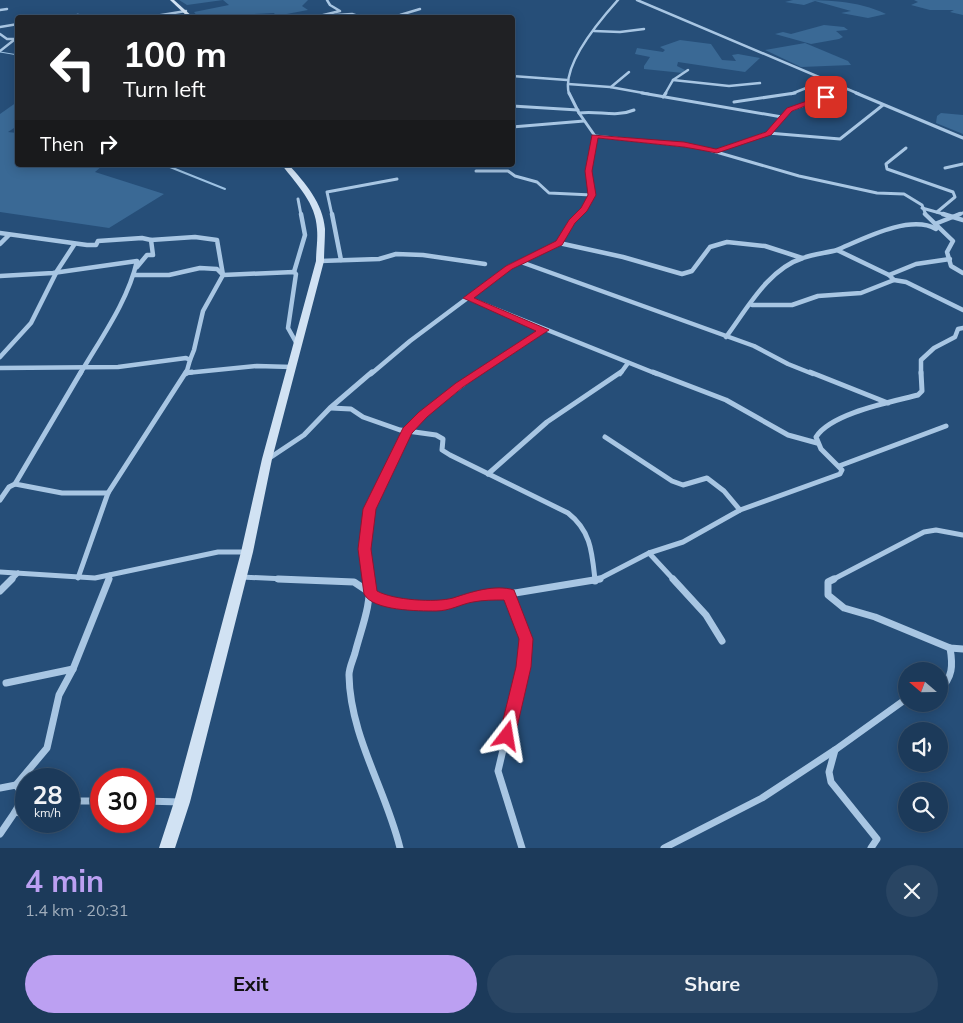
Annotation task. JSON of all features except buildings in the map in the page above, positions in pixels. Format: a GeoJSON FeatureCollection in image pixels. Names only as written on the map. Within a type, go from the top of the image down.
{"type":"FeatureCollection","features":[{"type":"Feature","properties":{"kind":"main road"},"geometry":{"type":"LineString","coordinates":[[172,0],[189,15]]}},
{"type":"Feature","properties":{"kind":"main road"},"geometry":{"type":"LineString","coordinates":[[167,848],[182,802],[241,577],[267,459],[320,261],[318,214],[304,187],[287,167]]}},
{"type":"Feature","properties":{"kind":"street"},"geometry":{"type":"LineString","coordinates":[[327,0],[330,5],[340,11],[328,15]]}},
{"type":"Feature","properties":{"kind":"street"},"geometry":{"type":"LineString","coordinates":[[267,459],[304,435],[330,408],[410,341],[468,298],[509,268],[559,243],[572,222],[585,209],[592,195],[588,171],[595,136],[584,121],[568,90],[568,82],[574,64],[594,31],[605,13],[618,0]]}},
{"type":"Feature","properties":{"kind":"street"},"geometry":{"type":"LineString","coordinates":[[637,0],[824,81],[963,138]]}},
{"type":"Feature","properties":{"kind":"street"},"geometry":{"type":"LineString","coordinates":[[0,10],[7,9]]}},
{"type":"Feature","properties":{"kind":"street"},"geometry":{"type":"LineString","coordinates":[[400,15],[420,9]]}},
{"type":"Feature","properties":{"kind":"street"},"geometry":{"type":"LineString","coordinates":[[161,15],[186,11]]}},
{"type":"Feature","properties":{"kind":"street"},"geometry":{"type":"LineString","coordinates":[[328,15],[355,15]]}},
{"type":"Feature","properties":{"kind":"street"},"geometry":{"type":"LineString","coordinates":[[0,27],[15,24]]}},
{"type":"Feature","properties":{"kind":"street"},"geometry":{"type":"LineString","coordinates":[[594,31],[620,32],[644,29]]}},
{"type":"Feature","properties":{"kind":"street"},"geometry":{"type":"LineString","coordinates":[[0,34],[15,39]]}},
{"type":"Feature","properties":{"kind":"street"},"geometry":{"type":"LineString","coordinates":[[0,51],[15,40]]}},
{"type":"Feature","properties":{"kind":"street"},"geometry":{"type":"LineString","coordinates":[[663,97],[674,80],[688,70]]}},
{"type":"Feature","properties":{"kind":"street"},"geometry":{"type":"LineString","coordinates":[[610,87],[629,72]]}},
{"type":"Feature","properties":{"kind":"street"},"geometry":{"type":"LineString","coordinates":[[515,73],[520,77]]}},
{"type":"Feature","properties":{"kind":"street"},"geometry":{"type":"LineString","coordinates":[[515,76],[610,87],[782,117]]}},
{"type":"Feature","properties":{"kind":"street"},"geometry":{"type":"LineString","coordinates":[[674,80],[729,86],[760,83]]}},
{"type":"Feature","properties":{"kind":"street"},"geometry":{"type":"LineString","coordinates":[[734,102],[790,94],[824,81]]}},
{"type":"Feature","properties":{"kind":"street"},"geometry":{"type":"LineString","coordinates":[[768,133],[790,110],[833,93],[847,90]]}},
{"type":"Feature","properties":{"kind":"street"},"geometry":{"type":"LineString","coordinates":[[717,151],[768,133],[840,139],[883,105]]}},
{"type":"Feature","properties":{"kind":"street"},"geometry":{"type":"LineString","coordinates":[[515,106],[579,111],[592,110],[616,116],[634,110]]}},
{"type":"Feature","properties":{"kind":"street"},"geometry":{"type":"LineString","coordinates":[[515,127],[584,121]]}},
{"type":"Feature","properties":{"kind":"street"},"geometry":{"type":"LineString","coordinates":[[595,136],[684,144],[717,151],[799,176],[877,193],[904,194],[919,203],[924,215],[935,224],[939,231]]}},
{"type":"Feature","properties":{"kind":"street"},"geometry":{"type":"LineString","coordinates":[[906,148],[886,164],[887,169],[900,176],[953,192],[955,197],[938,212]]}},
{"type":"Feature","properties":{"kind":"street"},"geometry":{"type":"LineString","coordinates":[[945,168],[963,164]]}},
{"type":"Feature","properties":{"kind":"street"},"geometry":{"type":"LineString","coordinates":[[476,171],[504,169],[516,176],[537,182],[549,193],[592,195]]}},
{"type":"Feature","properties":{"kind":"street"},"geometry":{"type":"LineString","coordinates":[[341,260],[327,192],[397,179]]}},
{"type":"Feature","properties":{"kind":"street"},"geometry":{"type":"LineString","coordinates":[[297,344],[288,328],[296,274],[294,272],[305,235],[298,199]]}},
{"type":"Feature","properties":{"kind":"street"},"geometry":{"type":"LineString","coordinates":[[922,208],[963,220]]}},
{"type":"Feature","properties":{"kind":"street"},"geometry":{"type":"LineString","coordinates":[[935,224],[956,218],[963,213]]}},
{"type":"Feature","properties":{"kind":"street"},"geometry":{"type":"LineString","coordinates":[[726,336],[752,305],[770,279],[786,266],[802,258],[837,250],[888,229],[928,224],[953,241],[947,252],[953,268],[963,273]]}},
{"type":"Feature","properties":{"kind":"street"},"geometry":{"type":"LineString","coordinates":[[0,234],[30,236],[74,244],[96,245],[98,241],[142,238],[151,240],[195,237],[217,240],[223,275]]}},
{"type":"Feature","properties":{"kind":"street"},"geometry":{"type":"LineString","coordinates":[[0,244],[9,235]]}},
{"type":"Feature","properties":{"kind":"street"},"geometry":{"type":"LineString","coordinates":[[0,500],[9,487],[15,484],[82,368],[114,317],[137,268],[147,255],[153,255],[151,252],[151,240]]}},
{"type":"Feature","properties":{"kind":"street"},"geometry":{"type":"LineString","coordinates":[[559,243],[623,257],[682,274],[692,271],[710,247],[727,242],[765,246],[802,258]]}},
{"type":"Feature","properties":{"kind":"street"},"geometry":{"type":"LineString","coordinates":[[0,357],[30,323],[57,271],[74,244]]}},
{"type":"Feature","properties":{"kind":"street"},"geometry":{"type":"LineString","coordinates":[[837,250],[889,275],[894,280]]}},
{"type":"Feature","properties":{"kind":"street"},"geometry":{"type":"LineString","coordinates":[[320,261],[379,260],[396,254],[485,264]]}},
{"type":"Feature","properties":{"kind":"street"},"geometry":{"type":"LineString","coordinates":[[0,276],[53,273],[135,259],[137,261],[137,268]]}},
{"type":"Feature","properties":{"kind":"street"},"geometry":{"type":"LineString","coordinates":[[889,275],[916,264],[950,259]]}},
{"type":"Feature","properties":{"kind":"street"},"geometry":{"type":"LineString","coordinates":[[521,262],[754,346],[788,364],[888,403]]}},
{"type":"Feature","properties":{"kind":"street"},"geometry":{"type":"LineString","coordinates":[[134,275],[169,275],[200,268],[217,269],[223,275]]}},
{"type":"Feature","properties":{"kind":"street"},"geometry":{"type":"LineString","coordinates":[[78,578],[108,493],[186,373],[190,360],[196,350],[198,324],[216,283],[223,275],[294,272]]}},
{"type":"Feature","properties":{"kind":"street"},"geometry":{"type":"LineString","coordinates":[[752,305],[792,305],[818,296],[861,292],[894,280],[906,282],[963,310]]}},
{"type":"Feature","properties":{"kind":"street"},"geometry":{"type":"LineString","coordinates":[[468,298],[544,330],[726,400],[788,435],[817,443]]}},
{"type":"Feature","properties":{"kind":"street"},"geometry":{"type":"LineString","coordinates":[[956,331],[963,328]]}},
{"type":"Feature","properties":{"kind":"street"},"geometry":{"type":"LineString","coordinates":[[400,848],[395,827],[367,757],[351,699],[349,673],[371,594],[364,549],[369,509],[407,431],[423,414],[460,385],[544,330]]}},
{"type":"Feature","properties":{"kind":"street"},"geometry":{"type":"LineString","coordinates":[[956,331],[963,334]]}},
{"type":"Feature","properties":{"kind":"street"},"geometry":{"type":"LineString","coordinates":[[241,577],[354,582],[384,602],[436,605],[454,603],[470,597],[509,594],[595,581],[649,553],[683,542],[740,510],[840,474],[842,470],[840,466],[817,443],[815,437],[818,432],[838,419],[918,395],[922,391],[921,360],[934,348],[955,337],[956,331]]}},
{"type":"Feature","properties":{"kind":"street"},"geometry":{"type":"LineString","coordinates":[[0,368],[82,368],[138,365],[186,358],[190,360]]}},
{"type":"Feature","properties":{"kind":"street"},"geometry":{"type":"LineString","coordinates":[[488,474],[547,422],[619,375],[628,363]]}},
{"type":"Feature","properties":{"kind":"street"},"geometry":{"type":"LineString","coordinates":[[186,373],[257,366],[292,367]]}},
{"type":"Feature","properties":{"kind":"street"},"geometry":{"type":"LineString","coordinates":[[330,408],[351,409],[363,417],[407,431],[436,435],[443,439],[442,450],[450,455],[579,520],[588,531],[595,581]]}},
{"type":"Feature","properties":{"kind":"street"},"geometry":{"type":"LineString","coordinates":[[840,466],[946,426]]}},
{"type":"Feature","properties":{"kind":"street"},"geometry":{"type":"LineString","coordinates":[[604,437],[672,481],[683,485],[707,478],[724,490],[740,510]]}},
{"type":"Feature","properties":{"kind":"street"},"geometry":{"type":"LineString","coordinates":[[15,484],[62,493],[108,493]]}},
{"type":"Feature","properties":{"kind":"street"},"geometry":{"type":"LineString","coordinates":[[963,535],[936,530],[924,532],[828,582],[828,595],[844,608],[875,617],[950,648],[963,649]]}},
{"type":"Feature","properties":{"kind":"street"},"geometry":{"type":"LineString","coordinates":[[0,572],[78,578],[110,575],[218,552],[247,552]]}},
{"type":"Feature","properties":{"kind":"street"},"geometry":{"type":"LineString","coordinates":[[649,553],[706,615],[722,641]]}},
{"type":"Feature","properties":{"kind":"street"},"geometry":{"type":"LineString","coordinates":[[0,591],[18,573]]}},
{"type":"Feature","properties":{"kind":"street"},"geometry":{"type":"LineString","coordinates":[[30,768],[47,748],[59,696],[73,669],[110,575]]}},
{"type":"Feature","properties":{"kind":"street"},"geometry":{"type":"LineString","coordinates":[[509,594],[526,639],[526,653],[498,771],[498,780],[522,848]]}},
{"type":"Feature","properties":{"kind":"street"},"geometry":{"type":"LineString","coordinates":[[948,680],[953,668],[950,648]]}},
{"type":"Feature","properties":{"kind":"street"},"geometry":{"type":"LineString","coordinates":[[6,682],[73,669]]}},
{"type":"Feature","properties":{"kind":"street"},"geometry":{"type":"LineString","coordinates":[[664,848],[762,798],[835,750],[898,705]]}},
{"type":"Feature","properties":{"kind":"street"},"geometry":{"type":"LineString","coordinates":[[835,750],[829,772],[831,782],[877,839],[871,848]]}},
{"type":"Feature","properties":{"kind":"street"},"geometry":{"type":"LineString","coordinates":[[0,788],[15,785]]}},
{"type":"Feature","properties":{"kind":"street"},"geometry":{"type":"LineString","coordinates":[[155,801],[182,802]]}},
{"type":"Feature","properties":{"kind":"street"},"geometry":{"type":"LineString","coordinates":[[0,834],[15,812]]}},
{"type":"Feature","properties":{"kind":"shaded area"},"geometry":{"type":"Polygon","coordinates":[[[179,0],[223,0],[187,5],[179,0]]]}},
{"type":"Feature","properties":{"kind":"shaded area"},"geometry":{"type":"Polygon","coordinates":[[[223,0],[308,0],[302,6],[308,10],[281,15],[275,15],[274,13],[196,15],[194,12],[229,5],[223,0]]]}},
{"type":"Feature","properties":{"kind":"shaded area"},"geometry":{"type":"Polygon","coordinates":[[[793,0],[829,1],[852,3],[886,14],[868,18],[841,13],[851,11],[815,1],[804,5],[785,2],[793,0]]]}},
{"type":"Feature","properties":{"kind":"shaded area"},"geometry":{"type":"Polygon","coordinates":[[[914,0],[963,0],[963,15],[950,12],[954,10],[930,10],[911,5],[918,2],[914,0]]]}},
{"type":"Feature","properties":{"kind":"shaded area"},"geometry":{"type":"Polygon","coordinates":[[[824,25],[844,27],[848,30],[836,31],[843,37],[839,39],[811,44],[775,34],[783,32],[791,34],[824,25]]]}},
{"type":"Feature","properties":{"kind":"shaded area"},"geometry":{"type":"Polygon","coordinates":[[[680,40],[711,44],[722,60],[736,61],[732,55],[738,54],[760,58],[745,72],[678,62],[677,66],[685,70],[683,73],[644,69],[650,57],[635,54],[637,48],[663,52],[665,50],[660,47],[680,40]]]}},
{"type":"Feature","properties":{"kind":"shaded area"},"geometry":{"type":"Polygon","coordinates":[[[805,43],[848,61],[851,65],[801,67],[765,50],[805,43]]]}},
{"type":"Feature","properties":{"kind":"shaded area"},"geometry":{"type":"Polygon","coordinates":[[[15,103],[15,127],[8,132],[15,133],[15,167],[101,167],[95,172],[164,194],[109,228],[0,212],[0,114],[15,103]]]}},
{"type":"Feature","properties":{"kind":"shaded area"},"geometry":{"type":"Polygon","coordinates":[[[941,113],[963,115],[963,134],[936,123],[937,116],[941,113]]]}},
{"type":"Feature","properties":{"kind":"waterway"},"geometry":{"type":"LineString","coordinates":[[0,52],[15,54]]}},
{"type":"Feature","properties":{"kind":"waterway"},"geometry":{"type":"LineString","coordinates":[[170,167],[225,189]]}},
{"type":"Feature","properties":{"kind":"route"},"geometry":{"type":"LineString","coordinates":[[507,736],[526,653],[526,639],[509,594],[470,597],[454,603],[436,605],[384,602],[371,594],[364,549],[369,509],[407,431],[423,414],[460,385],[500,361],[544,330],[468,298],[509,268],[559,243],[572,222],[585,209],[592,195],[588,171],[595,136],[684,144],[717,151],[768,133],[790,110],[826,97]]}}]}
